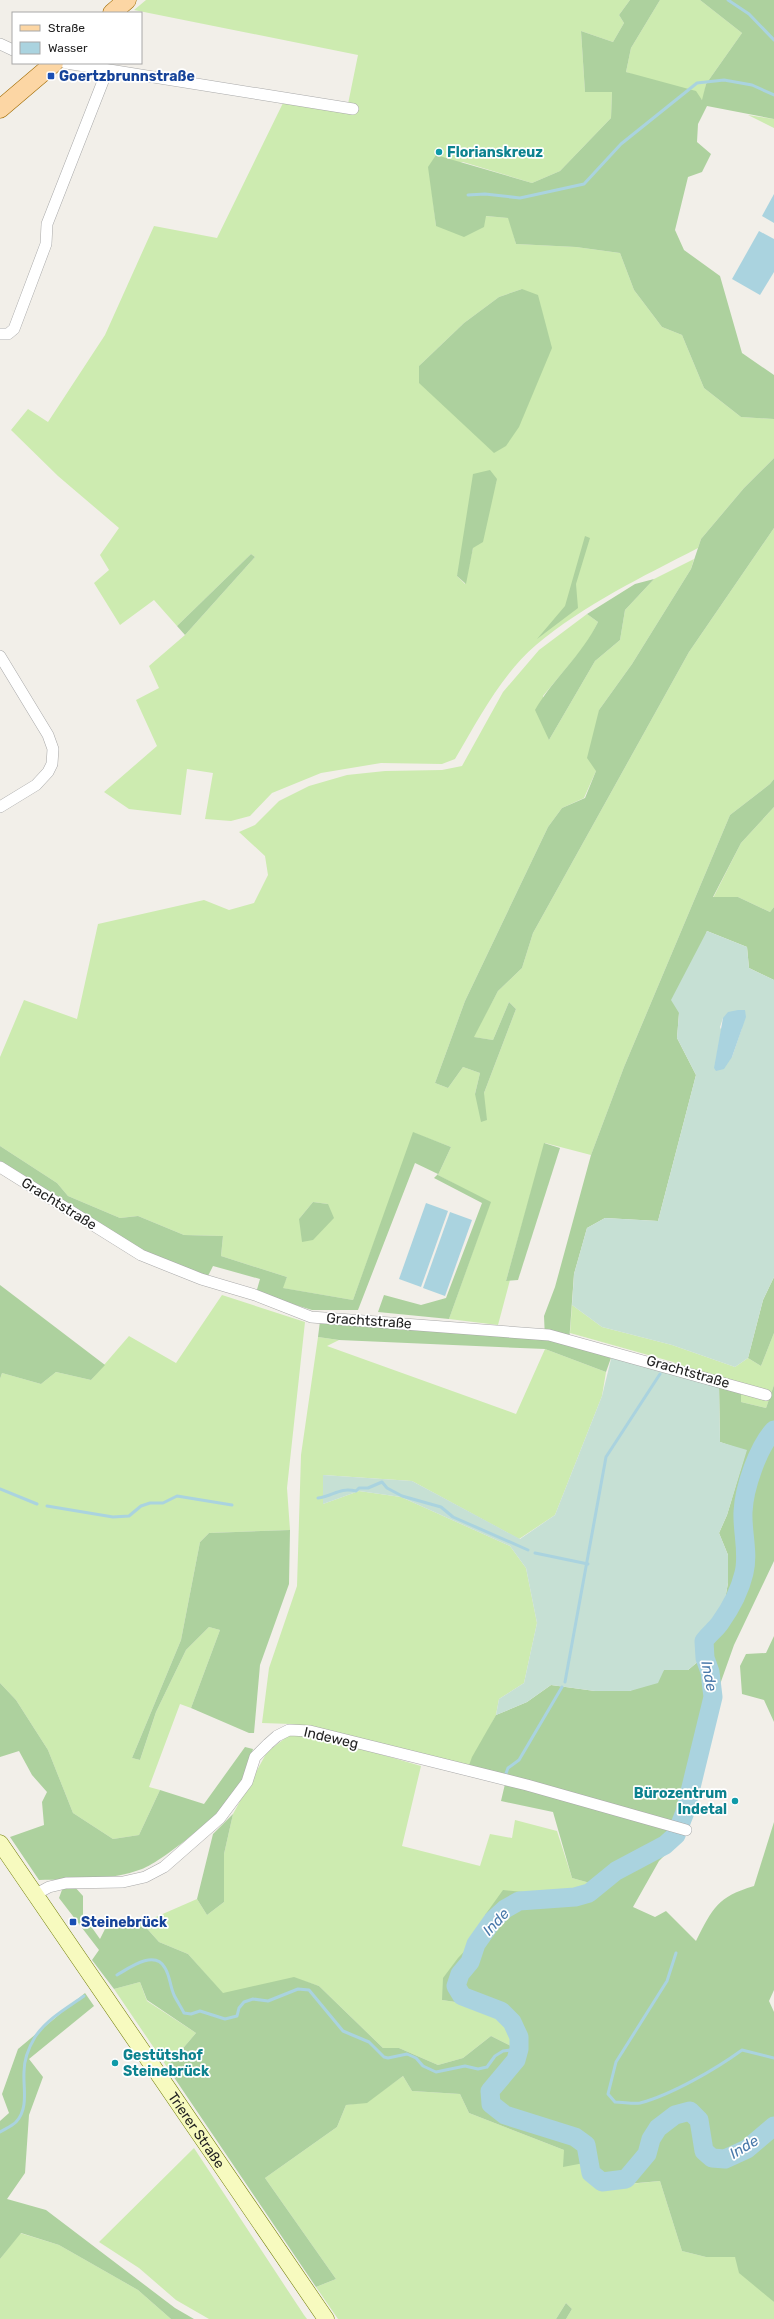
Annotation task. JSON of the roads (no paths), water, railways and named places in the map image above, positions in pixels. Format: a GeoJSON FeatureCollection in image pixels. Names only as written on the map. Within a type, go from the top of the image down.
{"type":"FeatureCollection","features":[{"type":"Feature","properties":{"kind":"main road"},"geometry":{"type":"LineString","coordinates":[[113,12],[127,0]]}},
{"type":"Feature","properties":{"kind":"main road"},"geometry":{"type":"LineString","coordinates":[[0,109],[46,65]]}},
{"type":"Feature","properties":{"kind":"main road","name":"Trierer Straße"},"geometry":{"type":"LineString","coordinates":[[0,1843],[326,2319]]}},
{"type":"Feature","properties":{"kind":"street"},"geometry":{"type":"LineString","coordinates":[[0,44],[12,50]]}},
{"type":"Feature","properties":{"kind":"street"},"geometry":{"type":"LineString","coordinates":[[71,64],[107,71],[249,91],[353,109]]}},
{"type":"Feature","properties":{"kind":"street"},"geometry":{"type":"LineString","coordinates":[[0,334],[8,334],[14,329],[46,244],[47,224],[107,71]]}},
{"type":"Feature","properties":{"kind":"street"},"geometry":{"type":"LineString","coordinates":[[0,656],[48,735],[53,750],[52,764],[48,772],[36,785],[0,808]]}},
{"type":"Feature","properties":{"kind":"street","name":"Grachtstraße"},"geometry":{"type":"LineString","coordinates":[[0,1167],[141,1254],[201,1279],[255,1295],[311,1317],[549,1334],[766,1395]]}},
{"type":"Feature","properties":{"kind":"street","name":"Indeweg"},"geometry":{"type":"LineString","coordinates":[[36,1894],[49,1887],[66,1882],[123,1882],[145,1877],[164,1867],[220,1818],[247,1782],[256,1757],[277,1736],[289,1730],[310,1731],[527,1785],[686,1830]]}},
{"type":"Feature","properties":{"kind":"water"},"geometry":{"type":"Polygon","coordinates":[[[774,194],[774,223],[762,216],[774,194]]]}},
{"type":"Feature","properties":{"kind":"water"},"geometry":{"type":"Polygon","coordinates":[[[759,231],[774,239],[774,272],[760,295],[732,279],[759,231]]]}},
{"type":"Feature","properties":{"kind":"water"},"geometry":{"type":"Polygon","coordinates":[[[745,1010],[746,1017],[732,1057],[724,1069],[716,1071],[714,1068],[723,1018],[728,1012],[745,1010]]]}},
{"type":"Feature","properties":{"kind":"water"},"geometry":{"type":"Polygon","coordinates":[[[426,1203],[448,1211],[421,1287],[399,1279],[426,1203]]]}},
{"type":"Feature","properties":{"kind":"water"},"geometry":{"type":"Polygon","coordinates":[[[450,1212],[472,1220],[445,1296],[423,1288],[450,1212]]]}},
{"type":"Feature","properties":{"kind":"waterway"},"geometry":{"type":"LineString","coordinates":[[728,0],[749,14],[774,40]]}},
{"type":"Feature","properties":{"kind":"waterway"},"geometry":{"type":"LineString","coordinates":[[468,195],[485,194],[520,198],[584,184],[621,144],[697,83],[724,80],[752,85],[774,95]]}},
{"type":"Feature","properties":{"kind":"waterway"},"geometry":{"type":"LineString","coordinates":[[565,1682],[606,1457],[660,1374]]}},
{"type":"Feature","properties":{"kind":"waterway","name":"Inde"},"geometry":{"type":"LineString","coordinates":[[774,1430],[768,1437],[757,1457],[746,1491],[743,1512],[746,1550],[744,1573],[737,1593],[727,1612],[704,1641],[705,1658],[710,1672],[713,1697],[685,1812],[676,1835],[665,1845],[616,1871],[589,1893],[575,1897],[519,1901],[505,1909],[493,1920],[476,1944],[470,1962],[460,1974],[456,1986],[462,1996],[501,2011],[512,2022],[519,2037],[519,2049],[516,2060],[490,2091],[491,2104],[505,2115],[575,2137],[586,2145],[591,2173],[602,2182],[626,2179],[647,2154],[651,2139],[658,2128],[675,2115],[690,2111],[699,2120],[704,2151],[712,2158],[725,2159],[747,2149],[774,2126]]}},
{"type":"Feature","properties":{"kind":"waterway"},"geometry":{"type":"LineString","coordinates":[[318,1498],[345,1490],[356,1491],[359,1488],[368,1488],[382,1482],[387,1488],[402,1496],[441,1507],[453,1517],[528,1550]]}},
{"type":"Feature","properties":{"kind":"waterway"},"geometry":{"type":"LineString","coordinates":[[0,1489],[37,1504]]}},
{"type":"Feature","properties":{"kind":"waterway"},"geometry":{"type":"LineString","coordinates":[[47,1506],[113,1517],[129,1516],[141,1506],[150,1503],[163,1503],[177,1496],[232,1505]]}},
{"type":"Feature","properties":{"kind":"waterway"},"geometry":{"type":"LineString","coordinates":[[535,1553],[588,1564]]}},
{"type":"Feature","properties":{"kind":"waterway"},"geometry":{"type":"LineString","coordinates":[[505,1776],[508,1768],[519,1760],[562,1687]]}},
{"type":"Feature","properties":{"kind":"waterway"},"geometry":{"type":"LineString","coordinates":[[676,1953],[667,1981],[616,2062],[608,2094],[615,2102],[640,2103],[665,2094],[706,2073],[742,2050],[774,2058]]}},
{"type":"Feature","properties":{"kind":"waterway"},"geometry":{"type":"LineString","coordinates":[[117,1975],[142,1962],[155,1960],[161,1963],[165,1968],[174,1995],[184,2013],[191,2014],[200,2011],[225,2019],[237,2016],[239,2008],[244,2002],[253,1999],[268,2001],[298,1989],[309,1990],[343,2031],[369,2042],[384,2057],[388,2058],[407,2054],[416,2058],[423,2066],[436,2072],[465,2066],[478,2069],[487,2067],[495,2056],[503,2051],[519,2049]]}},
{"type":"Feature","properties":{"kind":"waterway"},"geometry":{"type":"LineString","coordinates":[[0,2132],[16,2122],[23,2111],[24,2067],[29,2049],[35,2037],[51,2019],[84,1996]]}},
{"type":"Feature","properties":{"kind":"place","name":"Goertzbrunnstraße"},"geometry":{"type":"Point","coordinates":[51,76]}},
{"type":"Feature","properties":{"kind":"place","name":"Florianskreuz"},"geometry":{"type":"Point","coordinates":[439,152]}},
{"type":"Feature","properties":{"kind":"place","name":"Bürozentrum Indetal"},"geometry":{"type":"Point","coordinates":[735,1801]}},
{"type":"Feature","properties":{"kind":"place","name":"Steinebrück"},"geometry":{"type":"Point","coordinates":[73,1922]}},
{"type":"Feature","properties":{"kind":"place","name":"Gestütshof Steinebrück"},"geometry":{"type":"Point","coordinates":[115,2063]}}]}
